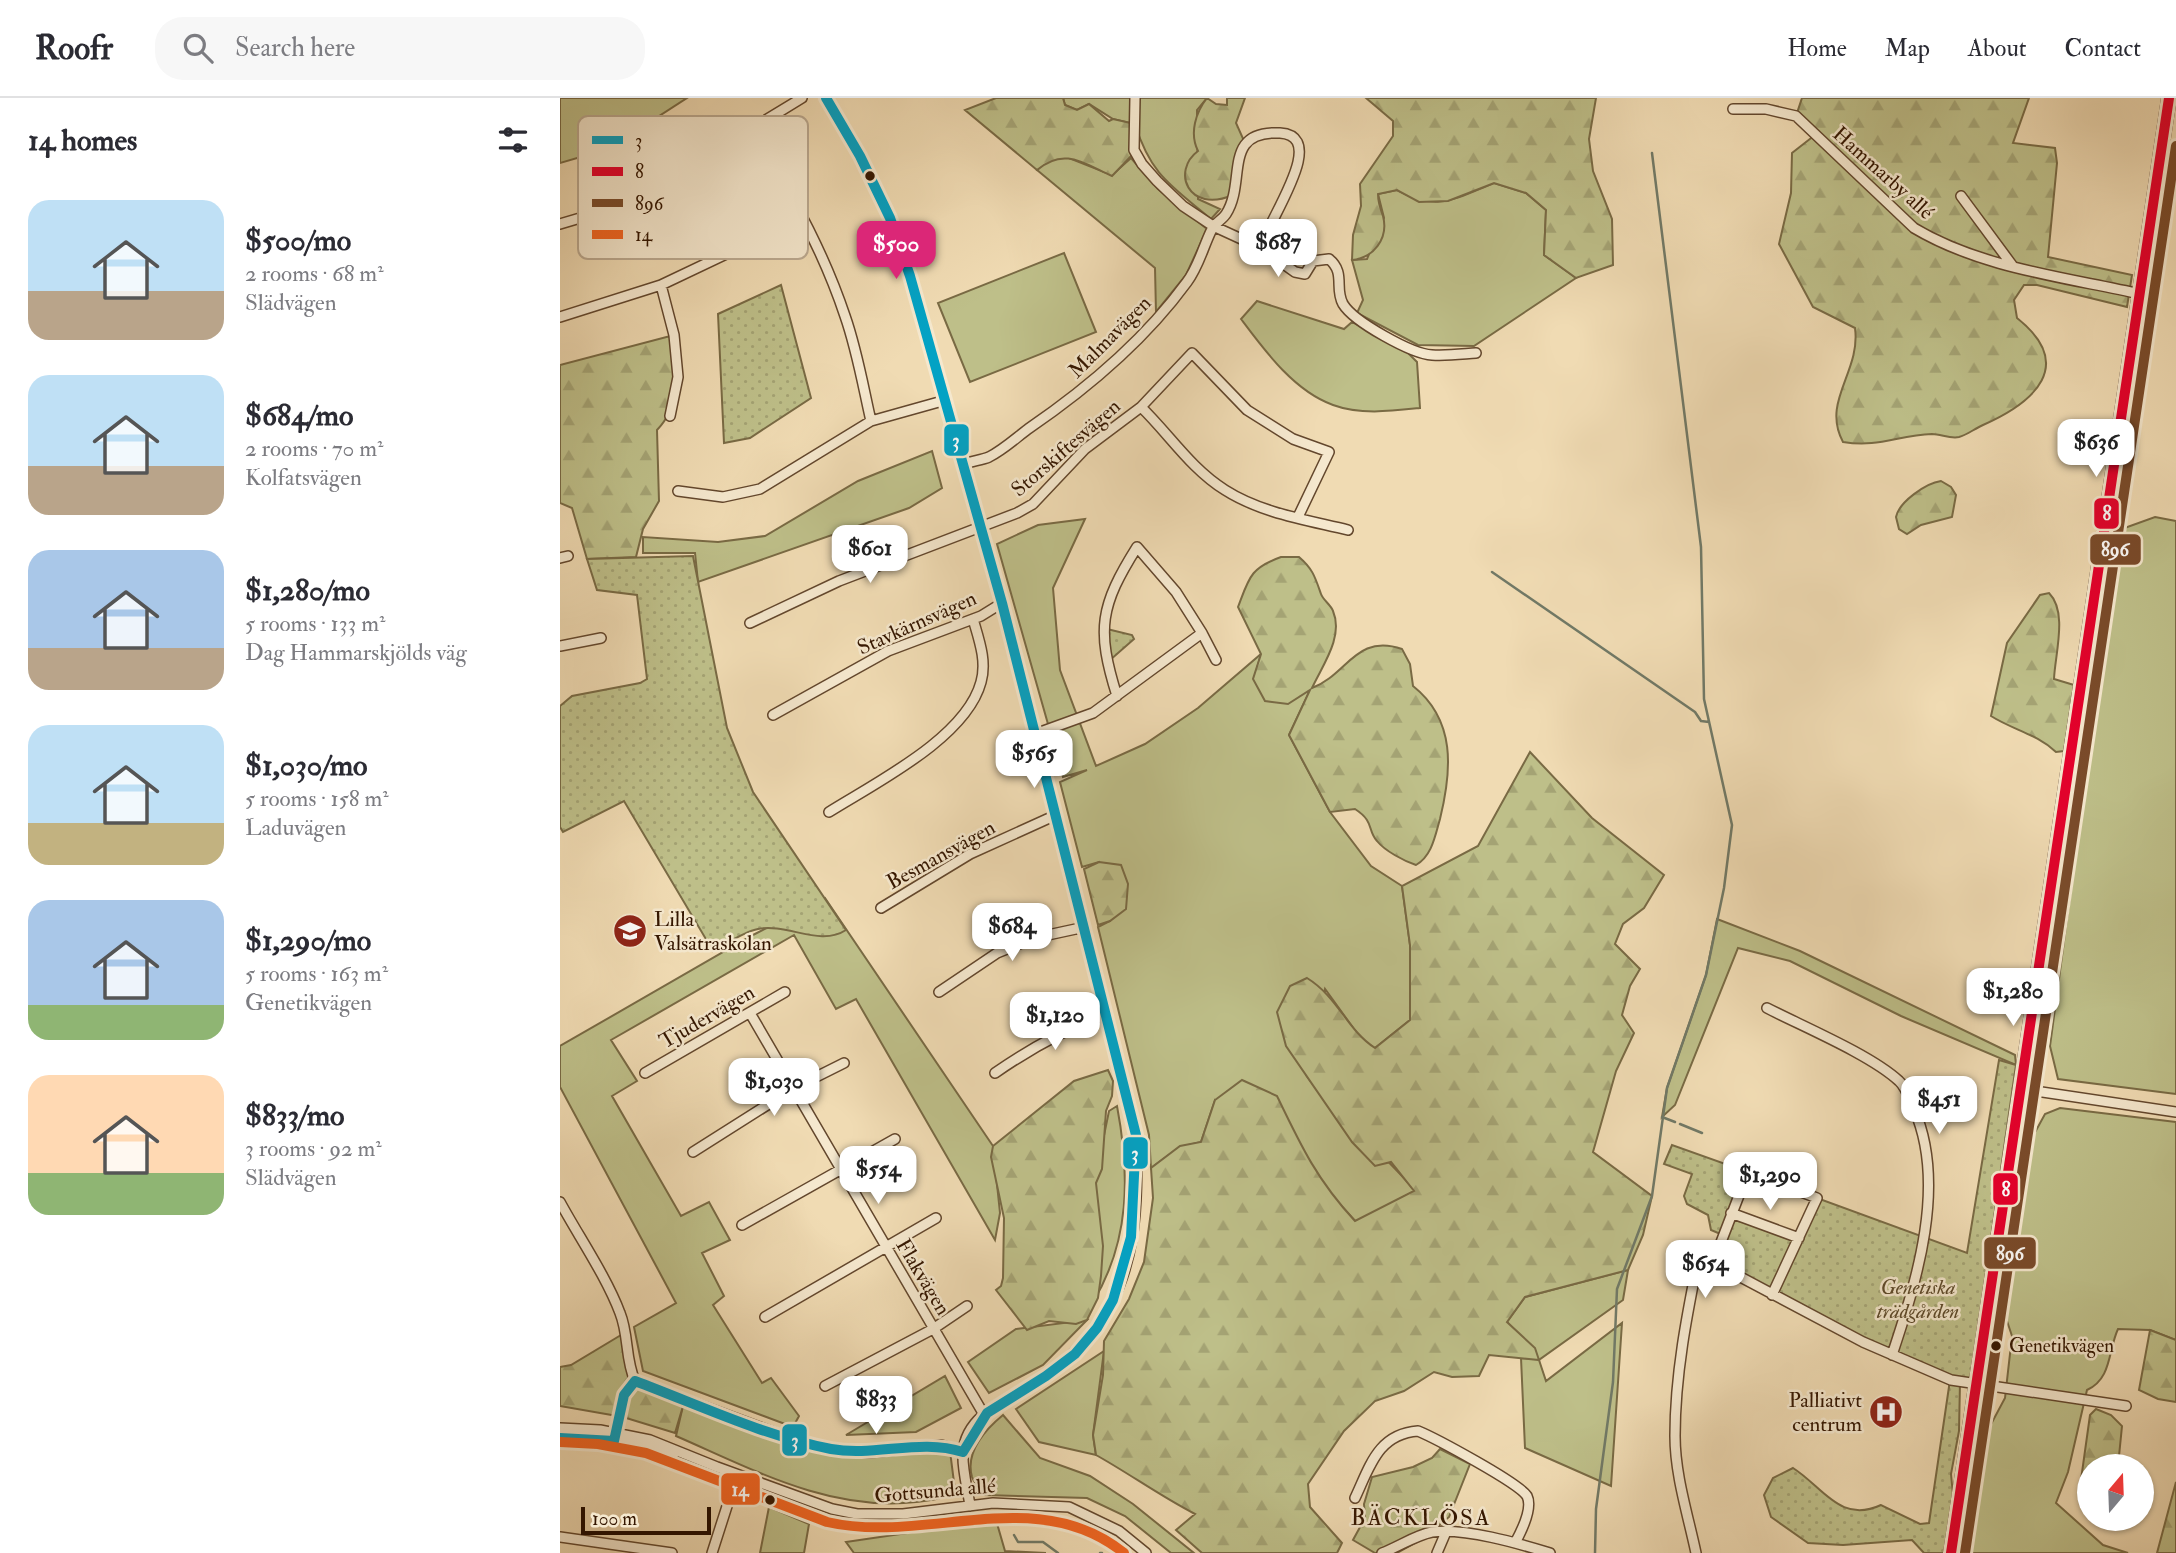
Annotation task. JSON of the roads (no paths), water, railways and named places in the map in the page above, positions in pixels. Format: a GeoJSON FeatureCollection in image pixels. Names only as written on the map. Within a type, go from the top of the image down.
{"type":"FeatureCollection","features":[{"type":"Feature","properties":{"kind":"main road"},"geometry":{"type":"LineString","coordinates":[[1962,1553],[2026,1090],[2054,864],[2169,98]]}},
{"type":"Feature","properties":{"kind":"main road"},"geometry":{"type":"LineString","coordinates":[[1951,1553],[1983,1386]]}},
{"type":"Feature","properties":{"kind":"street"},"geometry":{"type":"LineString","coordinates":[[773,116],[802,98]]}},
{"type":"Feature","properties":{"kind":"street"},"geometry":{"type":"LineString","coordinates":[[826,98],[860,156],[890,218],[946,400],[1002,603],[1136,1135],[1138,1198],[1128,1261],[1114,1298],[1093,1331],[1049,1375],[983,1413],[963,1452],[970,1506]]}},
{"type":"Feature","properties":{"kind":"street"},"geometry":{"type":"LineString","coordinates":[[1135,98],[1134,150],[1142,164],[1183,206],[1213,226],[1261,248],[1277,261],[1305,274],[1313,261],[1329,259],[1337,265],[1340,274],[1342,303],[1354,315],[1416,351],[1432,355],[1476,353]]}},
{"type":"Feature","properties":{"kind":"street","name":"Hammarby allé"},"geometry":{"type":"LineString","coordinates":[[1733,109],[1766,109],[1796,116],[1914,228],[1936,242],[1981,258],[2140,294]]}},
{"type":"Feature","properties":{"kind":"street","name":"Malmavägen"},"geometry":{"type":"LineString","coordinates":[[964,464],[988,457],[1097,381],[1187,282],[1213,226],[1228,212],[1239,152],[1245,143],[1268,134],[1290,134],[1298,140],[1302,149],[1292,183],[1266,230],[1261,248]]}},
{"type":"Feature","properties":{"kind":"street","name":"Hammarby allé"},"geometry":{"type":"LineString","coordinates":[[1961,196],[2012,265]]}},
{"type":"Feature","properties":{"kind":"street"},"geometry":{"type":"LineString","coordinates":[[560,225],[578,219]]}},
{"type":"Feature","properties":{"kind":"street"},"geometry":{"type":"LineString","coordinates":[[808,230],[827,267],[846,320],[871,421]]}},
{"type":"Feature","properties":{"kind":"street"},"geometry":{"type":"LineString","coordinates":[[560,317],[661,285],[716,259]]}},
{"type":"Feature","properties":{"kind":"street"},"geometry":{"type":"LineString","coordinates":[[661,285],[674,335],[678,377],[670,416]]}},
{"type":"Feature","properties":{"kind":"street","name":"Storskiftesvägen"},"geometry":{"type":"LineString","coordinates":[[750,624],[839,581],[981,524],[1017,513],[1033,504],[1085,449],[1141,407],[1192,353],[1247,410],[1269,426],[1293,439],[1329,452],[1298,517]]}},
{"type":"Feature","properties":{"kind":"street"},"geometry":{"type":"LineString","coordinates":[[678,491],[723,497],[760,489],[871,421],[946,400]]}},
{"type":"Feature","properties":{"kind":"street"},"geometry":{"type":"LineString","coordinates":[[1141,407],[1196,466],[1225,490],[1253,504],[1348,530]]}},
{"type":"Feature","properties":{"kind":"street"},"geometry":{"type":"LineString","coordinates":[[1117,696],[1105,656],[1103,622],[1115,582],[1137,547],[1176,592],[1216,660]]}},
{"type":"Feature","properties":{"kind":"street","name":"Stavkärnsvägen"},"geometry":{"type":"LineString","coordinates":[[773,715],[888,651],[973,619],[1002,603]]}},
{"type":"Feature","properties":{"kind":"street"},"geometry":{"type":"LineString","coordinates":[[829,812],[934,744],[969,705],[981,683],[983,657],[973,619]]}},
{"type":"Feature","properties":{"kind":"street"},"geometry":{"type":"LineString","coordinates":[[1035,734],[1093,713],[1202,633]]}},
{"type":"Feature","properties":{"kind":"street"},"geometry":{"type":"LineString","coordinates":[[560,646],[601,638]]}},
{"type":"Feature","properties":{"kind":"street","name":"Besmansvägen"},"geometry":{"type":"LineString","coordinates":[[881,908],[970,854],[1056,815]]}},
{"type":"Feature","properties":{"kind":"street"},"geometry":{"type":"LineString","coordinates":[[939,992],[998,953],[1034,937],[1085,927]]}},
{"type":"Feature","properties":{"kind":"street","name":"Tjudervägen"},"geometry":{"type":"LineString","coordinates":[[645,1073],[785,992]]}},
{"type":"Feature","properties":{"kind":"street"},"geometry":{"type":"LineString","coordinates":[[1768,1008],[1875,1064],[1901,1082],[1922,1126],[1930,1180],[1918,1260],[1892,1355]]}},
{"type":"Feature","properties":{"kind":"street","name":"Flakvägen"},"geometry":{"type":"LineString","coordinates":[[750,1013],[841,1168],[883,1246],[983,1413]]}},
{"type":"Feature","properties":{"kind":"street"},"geometry":{"type":"LineString","coordinates":[[995,1073],[1035,1045],[1106,1014]]}},
{"type":"Feature","properties":{"kind":"street"},"geometry":{"type":"LineString","coordinates":[[693,1152],[794,1088],[844,1063]]}},
{"type":"Feature","properties":{"kind":"street"},"geometry":{"type":"LineString","coordinates":[[2026,1090],[2176,1112]]}},
{"type":"Feature","properties":{"kind":"street"},"geometry":{"type":"LineString","coordinates":[[742,1225],[895,1139]]}},
{"type":"Feature","properties":{"kind":"street"},"geometry":{"type":"LineString","coordinates":[[1713,1263],[1748,1172],[1817,1198],[1772,1295]]}},
{"type":"Feature","properties":{"kind":"street"},"geometry":{"type":"LineString","coordinates":[[560,1202],[620,1312],[627,1337],[628,1365],[635,1381],[781,1435],[831,1449],[867,1452],[941,1445],[963,1452]]}},
{"type":"Feature","properties":{"kind":"street"},"geometry":{"type":"LineString","coordinates":[[1731,1213],[1799,1238]]}},
{"type":"Feature","properties":{"kind":"street"},"geometry":{"type":"LineString","coordinates":[[765,1317],[883,1246],[936,1218]]}},
{"type":"Feature","properties":{"kind":"street"},"geometry":{"type":"LineString","coordinates":[[1696,1553],[1678,1472],[1675,1437],[1686,1320],[1699,1255],[1892,1355],[1951,1380],[2126,1406]]}},
{"type":"Feature","properties":{"kind":"street"},"geometry":{"type":"LineString","coordinates":[[825,1386],[933,1329],[967,1306]]}},
{"type":"Feature","properties":{"kind":"street"},"geometry":{"type":"LineString","coordinates":[[615,1437],[624,1395],[635,1381]]}},
{"type":"Feature","properties":{"kind":"street","name":"Gottsunda allé"},"geometry":{"type":"LineString","coordinates":[[560,1428],[650,1440],[737,1475],[857,1514],[903,1514],[1022,1502],[1069,1507],[1119,1531],[1146,1553]]}},
{"type":"Feature","properties":{"kind":"street"},"geometry":{"type":"LineString","coordinates":[[1355,1498],[1387,1439],[1404,1432],[1418,1431],[1512,1483],[1526,1495],[1528,1503],[1523,1527],[1515,1543]]}},
{"type":"Feature","properties":{"kind":"street","name":"Gottsunda allé"},"geometry":{"type":"LineString","coordinates":[[560,1438],[615,1437]]}},
{"type":"Feature","properties":{"kind":"street"},"geometry":{"type":"LineString","coordinates":[[712,1553],[737,1475]]}},
{"type":"Feature","properties":{"kind":"street"},"geometry":{"type":"LineString","coordinates":[[1382,1553],[1405,1549],[1430,1532],[1446,1532],[1515,1543],[1550,1553]]}},
{"type":"Feature","properties":{"kind":"street"},"geometry":{"type":"LineString","coordinates":[[1437,1553],[1446,1532]]}},
{"type":"Feature","properties":{"kind":"street"},"geometry":{"type":"LineString","coordinates":[[560,1537],[672,1553]]}},
{"type":"Feature","properties":{"kind":"waterway"},"geometry":{"type":"LineString","coordinates":[[1595,1553],[1596,1509],[1613,1382],[1617,1289],[1652,1196],[1667,1088],[1706,975],[1724,888],[1732,825],[1704,699],[1701,547],[1652,153]]}},
{"type":"Feature","properties":{"kind":"waterway"},"geometry":{"type":"LineString","coordinates":[[1492,572],[1695,712],[1701,721],[1709,722]]}},
{"type":"Feature","properties":{"kind":"waterway"},"geometry":{"type":"LineString","coordinates":[[1662,1117],[1675,1122]]}},
{"type":"Feature","properties":{"kind":"waterway"},"geometry":{"type":"LineString","coordinates":[[1680,1124],[1702,1133]]}},
{"type":"Feature","properties":{"kind":"waterway"},"geometry":{"type":"LineString","coordinates":[[1014,1535],[1018,1542],[1043,1542],[1058,1553]]}},
{"type":"Feature","properties":{"kind":"place","name":"Lilla Valsätraskolan"},"geometry":{"type":"Point","coordinates":[630,931]}},
{"type":"Feature","properties":{"kind":"place","name":"Genetikvägen"},"geometry":{"type":"Point","coordinates":[1996,1346]}},
{"type":"Feature","properties":{"kind":"place","name":"Palliativt centrum"},"geometry":{"type":"Point","coordinates":[1886,1412]}},
{"type":"Feature","properties":{"kind":"district","name":"BÄCKLÖSA"},"geometry":{"type":"Point","coordinates":[1421,1517]}},
{"type":"Feature","properties":{"kind":"park label","name":"Genetiska trädgården"},"geometry":{"type":"Point","coordinates":[1918,1299]}}]}
